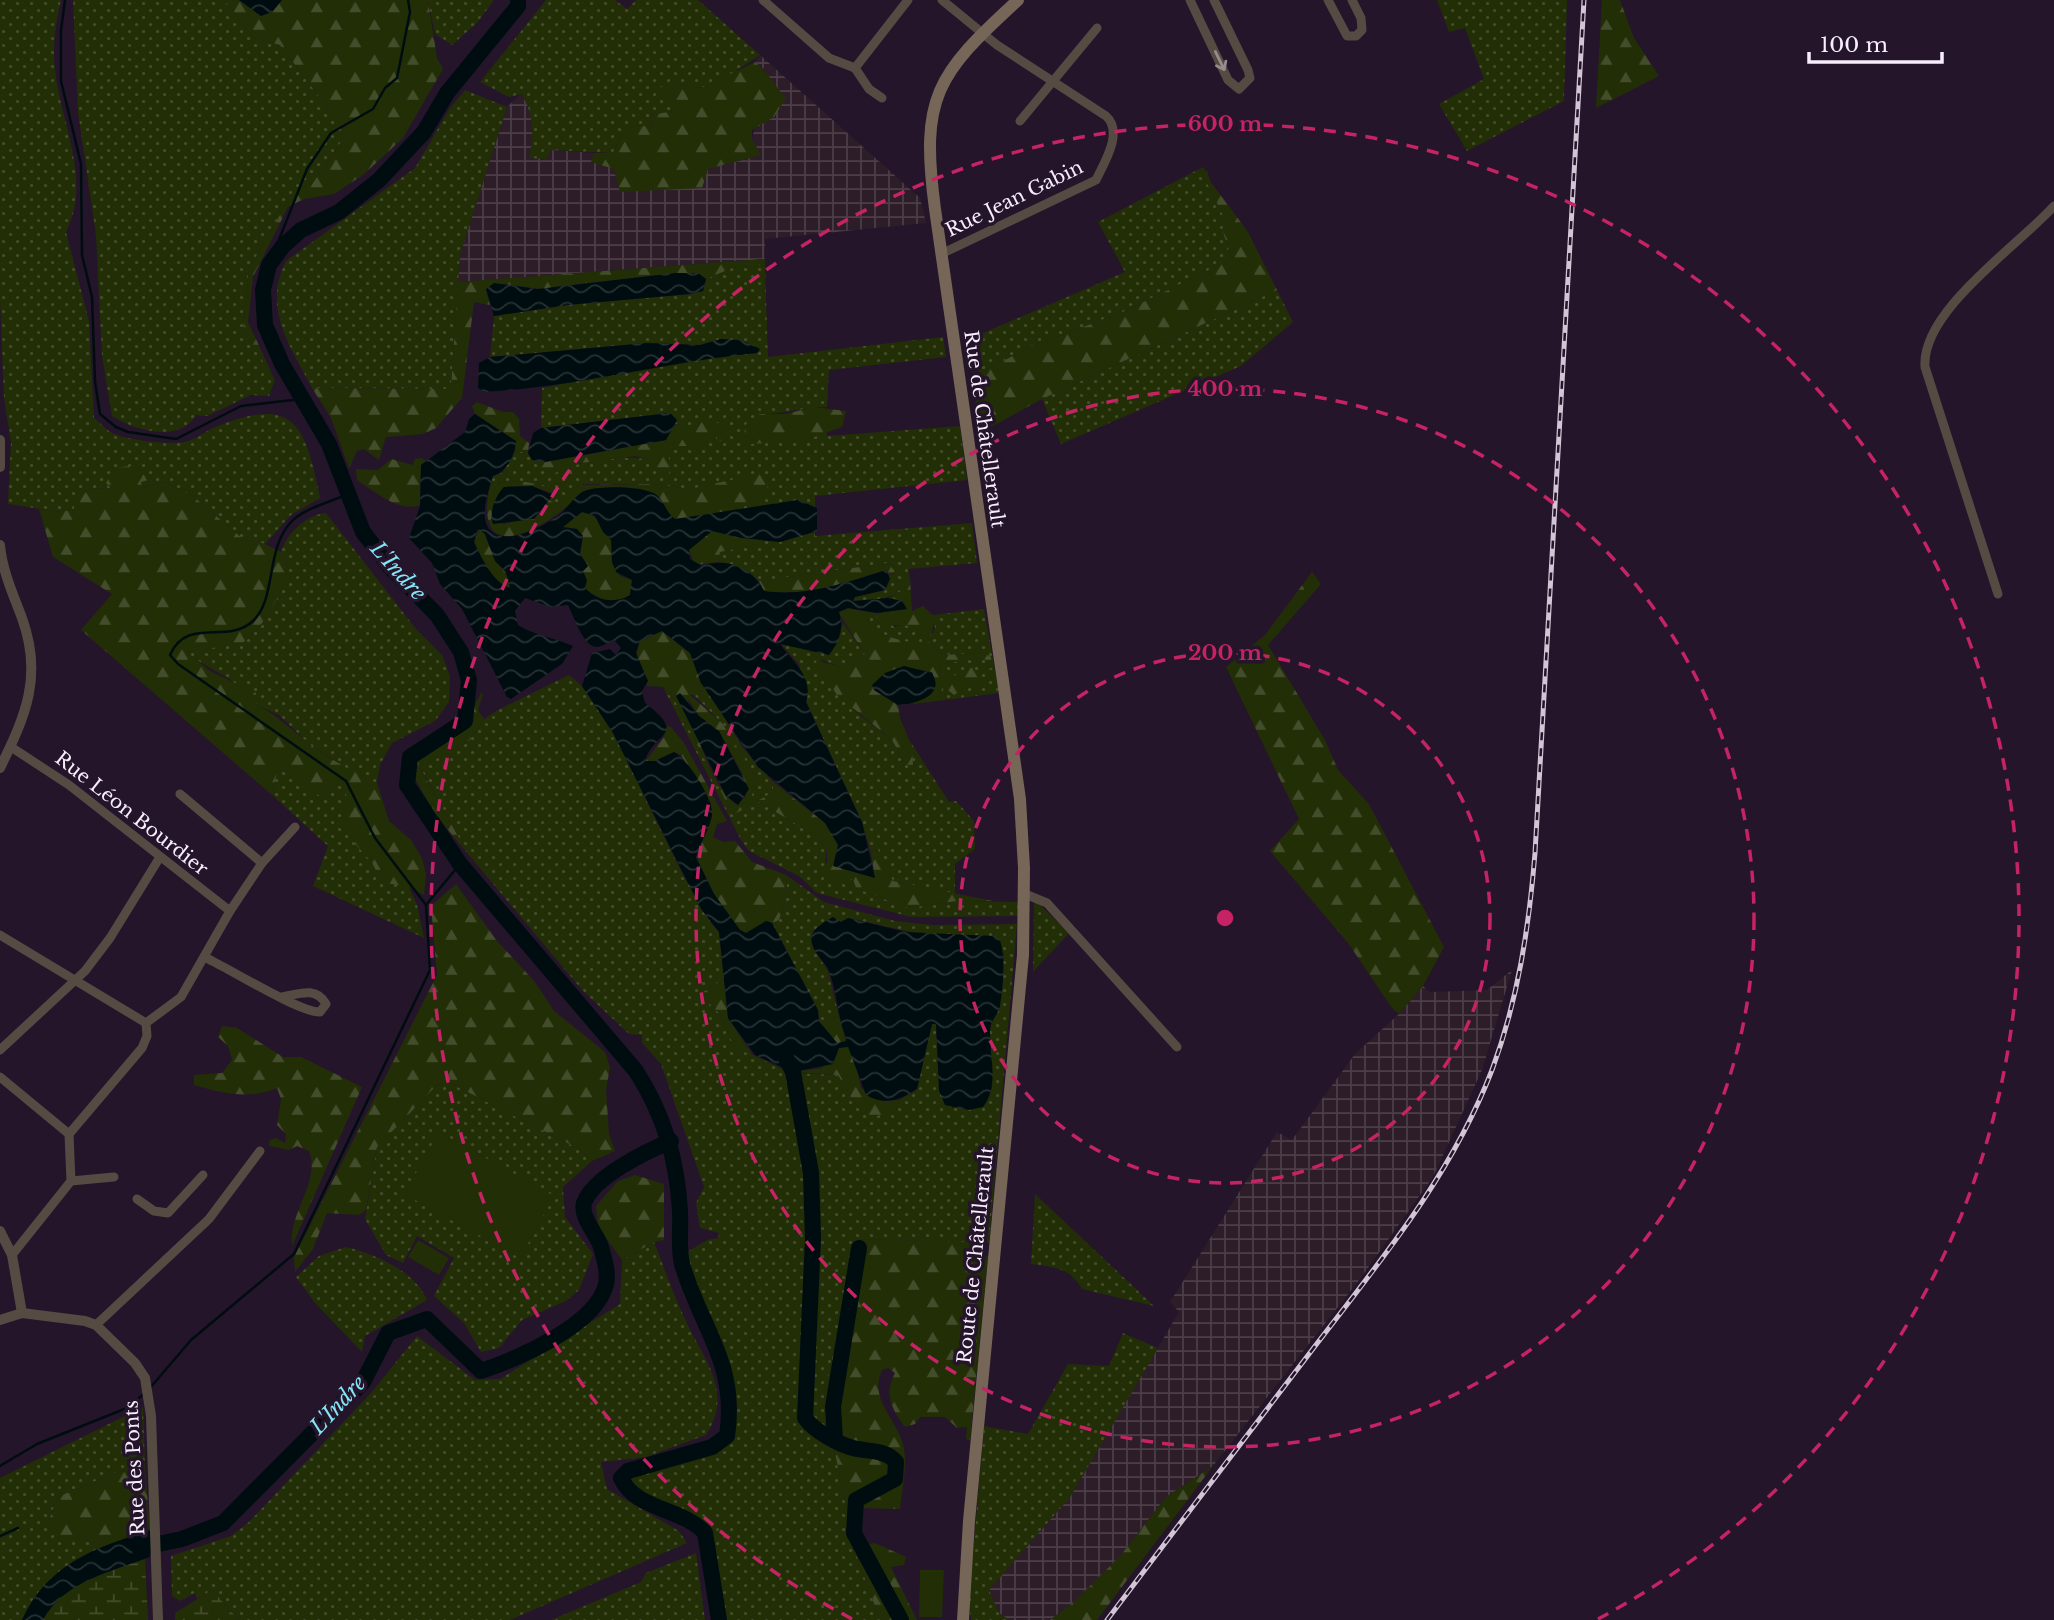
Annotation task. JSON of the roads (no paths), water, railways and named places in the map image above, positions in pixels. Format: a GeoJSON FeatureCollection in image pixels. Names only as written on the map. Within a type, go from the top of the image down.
{"type":"FeatureCollection","features":[{"type":"Feature","properties":{"kind":"main road","name":"Rue de Châtellerault"},"geometry":{"type":"LineString","coordinates":[[1017,0],[981,33],[948,73],[933,108],[929,128],[930,168],[941,254],[1015,764],[1025,894]]}},
{"type":"Feature","properties":{"kind":"main road","name":"Route de Châtellerault"},"geometry":{"type":"LineString","coordinates":[[963,1620],[974,1467],[1023,956],[1025,894]]}},
{"type":"Feature","properties":{"kind":"street"},"geometry":{"type":"LineString","coordinates":[[763,0],[829,58],[855,68],[869,89],[882,98]]}},
{"type":"Feature","properties":{"kind":"street"},"geometry":{"type":"LineString","coordinates":[[855,68],[908,0]]}},
{"type":"Feature","properties":{"kind":"street","name":"Rue Jean Gabin"},"geometry":{"type":"LineString","coordinates":[[941,254],[1096,180],[1113,140],[1112,121],[981,33],[942,0]]}},
{"type":"Feature","properties":{"kind":"street"},"geometry":{"type":"LineString","coordinates":[[1190,0],[1228,80],[1239,89],[1250,78],[1248,70],[1214,0]]}},
{"type":"Feature","properties":{"kind":"street"},"geometry":{"type":"LineString","coordinates":[[1328,0],[1347,36],[1356,36],[1362,30],[1361,18],[1352,0]]}},
{"type":"Feature","properties":{"kind":"street"},"geometry":{"type":"LineString","coordinates":[[1020,121],[1097,28]]}},
{"type":"Feature","properties":{"kind":"street"},"geometry":{"type":"LineString","coordinates":[[1998,594],[1925,368],[1924,355],[1930,336],[1954,305],[2054,206]]}},
{"type":"Feature","properties":{"kind":"street"},"geometry":{"type":"LineString","coordinates":[[0,440],[0,467]]}},
{"type":"Feature","properties":{"kind":"street"},"geometry":{"type":"LineString","coordinates":[[0,545],[6,575],[30,641],[34,666],[31,691],[0,768]]}},
{"type":"Feature","properties":{"kind":"street","name":"Rue Léon Bourdier"},"geometry":{"type":"LineString","coordinates":[[10,747],[69,785],[230,911]]}},
{"type":"Feature","properties":{"kind":"street"},"geometry":{"type":"LineString","coordinates":[[180,794],[262,863]]}},
{"type":"Feature","properties":{"kind":"street"},"geometry":{"type":"LineString","coordinates":[[146,1023],[181,997],[230,911],[262,863],[295,827]]}},
{"type":"Feature","properties":{"kind":"street"},"geometry":{"type":"LineString","coordinates":[[0,1050],[75,980],[110,939],[160,858]]}},
{"type":"Feature","properties":{"kind":"street"},"geometry":{"type":"LineString","coordinates":[[1025,894],[1047,903],[1177,1047]]}},
{"type":"Feature","properties":{"kind":"street"},"geometry":{"type":"LineString","coordinates":[[0,935],[146,1023]]}},
{"type":"Feature","properties":{"kind":"street"},"geometry":{"type":"LineString","coordinates":[[205,957],[282,997]]}},
{"type":"Feature","properties":{"kind":"street"},"geometry":{"type":"LineString","coordinates":[[12,1255],[71,1181],[69,1134],[142,1048],[147,1036],[146,1023]]}},
{"type":"Feature","properties":{"kind":"street"},"geometry":{"type":"LineString","coordinates":[[0,1077],[69,1134]]}},
{"type":"Feature","properties":{"kind":"street"},"geometry":{"type":"LineString","coordinates":[[0,1320],[22,1313],[85,1321],[96,1325],[209,1219],[260,1151]]}},
{"type":"Feature","properties":{"kind":"street"},"geometry":{"type":"LineString","coordinates":[[137,1199],[154,1211],[173,1212],[203,1175]]}},
{"type":"Feature","properties":{"kind":"street"},"geometry":{"type":"LineString","coordinates":[[71,1181],[114,1177]]}},
{"type":"Feature","properties":{"kind":"street"},"geometry":{"type":"LineString","coordinates":[[2,1238],[12,1255],[22,1313]]}},
{"type":"Feature","properties":{"kind":"street","name":"Rue des Ponts"},"geometry":{"type":"LineString","coordinates":[[96,1325],[135,1363],[145,1378],[150,1404],[158,1620]]}},
{"type":"Feature","properties":{"kind":"water"},"geometry":{"type":"Polygon","coordinates":[[[239,0],[282,0],[272,12],[261,16],[239,0]]]}},
{"type":"Feature","properties":{"kind":"water"},"geometry":{"type":"Polygon","coordinates":[[[676,273],[698,273],[706,279],[703,291],[567,305],[494,316],[486,289],[494,283],[538,289],[676,273]]]}},
{"type":"Feature","properties":{"kind":"water"},"geometry":{"type":"Polygon","coordinates":[[[721,339],[741,340],[760,349],[757,353],[553,385],[484,392],[478,388],[479,363],[490,357],[647,343],[700,345],[721,339]]]}},
{"type":"Feature","properties":{"kind":"water"},"geometry":{"type":"Polygon","coordinates":[[[670,413],[677,420],[666,440],[545,462],[532,460],[528,453],[533,433],[541,428],[670,413]]]}},
{"type":"Feature","properties":{"kind":"water"},"geometry":{"type":"Polygon","coordinates":[[[475,414],[516,441],[512,457],[502,471],[493,476],[487,495],[486,524],[496,534],[514,536],[534,529],[559,515],[583,492],[601,488],[628,488],[651,492],[659,497],[675,519],[798,500],[817,508],[817,531],[780,542],[741,538],[712,531],[689,550],[690,559],[702,566],[720,563],[737,566],[753,576],[764,591],[780,592],[826,588],[886,570],[890,579],[885,590],[855,597],[853,601],[888,598],[902,601],[907,609],[877,613],[848,608],[839,612],[840,634],[829,655],[780,644],[805,677],[808,693],[806,702],[862,822],[875,878],[833,866],[838,845],[825,823],[758,767],[701,683],[690,653],[662,631],[640,641],[636,653],[648,681],[642,691],[645,703],[665,722],[666,728],[645,761],[655,761],[674,752],[693,771],[712,809],[711,821],[696,857],[714,894],[740,930],[746,933],[766,921],[772,923],[818,1010],[819,1021],[837,1043],[846,1041],[833,985],[828,969],[811,940],[815,930],[833,917],[841,922],[848,918],[906,932],[994,936],[1000,940],[1002,990],[999,1009],[990,1027],[992,1080],[983,1107],[969,1110],[945,1105],[939,1091],[936,1024],[932,1024],[917,1089],[892,1100],[880,1100],[866,1095],[848,1047],[839,1048],[833,1064],[793,1072],[755,1055],[728,1018],[719,932],[701,909],[613,733],[582,686],[592,653],[610,649],[616,655],[621,648],[614,640],[598,647],[588,642],[568,605],[551,607],[525,598],[515,611],[518,625],[573,646],[562,664],[511,699],[507,697],[462,609],[440,584],[432,563],[409,538],[420,506],[421,465],[465,432],[469,419],[475,414]],[[582,512],[563,527],[577,529],[583,536],[580,554],[588,566],[583,571],[587,580],[585,588],[606,600],[618,600],[630,595],[632,580],[616,572],[612,562],[611,540],[603,532],[595,516],[582,512]],[[478,529],[474,542],[484,562],[498,581],[510,588],[506,572],[495,561],[485,534],[478,529]]]}},
{"type":"Feature","properties":{"kind":"water"},"geometry":{"type":"Polygon","coordinates":[[[532,486],[553,495],[534,519],[493,524],[494,504],[504,487],[532,486]]]}},
{"type":"Feature","properties":{"kind":"water"},"geometry":{"type":"Polygon","coordinates":[[[904,666],[932,673],[935,688],[927,697],[898,705],[874,690],[872,685],[885,673],[904,666]]]}},
{"type":"Feature","properties":{"kind":"water"},"geometry":{"type":"Polygon","coordinates":[[[680,693],[699,716],[719,731],[749,789],[738,805],[726,796],[676,696],[680,693]]]}},
{"type":"Feature","properties":{"kind":"water"},"geometry":{"type":"Polygon","coordinates":[[[150,1530],[150,1557],[76,1587],[52,1607],[43,1620],[22,1620],[32,1601],[59,1572],[92,1552],[150,1530]]]}},
{"type":"Feature","properties":{"kind":"waterway"},"geometry":{"type":"LineString","coordinates":[[65,0],[61,30],[61,81],[81,164],[82,255],[92,297],[95,382],[100,414],[116,427],[128,432],[176,439],[241,406],[301,399]]}},
{"type":"Feature","properties":{"kind":"waterway"},"geometry":{"type":"LineString","coordinates":[[269,265],[307,169],[331,133],[373,109],[385,88],[397,78],[410,12],[408,0]]}},
{"type":"Feature","properties":{"kind":"waterway","name":"L'Indre"},"geometry":{"type":"LineString","coordinates":[[518,0],[518,6],[447,93],[424,132],[379,180],[339,212],[301,230],[283,246],[269,265],[263,290],[265,325],[282,364],[329,444],[363,532],[390,567],[437,615],[461,652],[469,680],[465,721],[410,757],[407,785],[460,864],[636,1071],[654,1104],[667,1138],[676,1173],[682,1264],[723,1367],[729,1410],[727,1436],[712,1447],[628,1471],[621,1478],[637,1497],[685,1518],[705,1533],[719,1620]]}},
{"type":"Feature","properties":{"kind":"waterway"},"geometry":{"type":"LineString","coordinates":[[348,494],[310,509],[291,522],[277,546],[265,600],[253,621],[243,628],[231,631],[197,633],[186,637],[177,643],[170,655],[178,664],[346,781],[375,838],[426,905],[460,864]]}},
{"type":"Feature","properties":{"kind":"waterway"},"geometry":{"type":"LineString","coordinates":[[150,1388],[191,1340],[294,1254],[430,970],[426,905]]}},
{"type":"Feature","properties":{"kind":"waterway"},"geometry":{"type":"LineString","coordinates":[[784,1054],[793,1072],[811,1173],[813,1238],[805,1418],[814,1428],[834,1440],[853,1448],[882,1453],[896,1462],[895,1479],[856,1500],[854,1533],[901,1620]]}},
{"type":"Feature","properties":{"kind":"waterway","name":"L'Indre"},"geometry":{"type":"LineString","coordinates":[[139,1548],[182,1539],[223,1523],[363,1382],[388,1333],[427,1319],[481,1371],[534,1349],[572,1326],[600,1299],[607,1280],[601,1247],[584,1214],[584,1203],[589,1193],[609,1175],[635,1158],[671,1141]]}},
{"type":"Feature","properties":{"kind":"waterway"},"geometry":{"type":"LineString","coordinates":[[835,1439],[833,1407],[859,1248]]}},
{"type":"Feature","properties":{"kind":"waterway"},"geometry":{"type":"LineString","coordinates":[[0,1466],[37,1444],[127,1408],[145,1393]]}},
{"type":"Feature","properties":{"kind":"waterway"},"geometry":{"type":"LineString","coordinates":[[0,1536],[18,1528]]}},
{"type":"Feature","properties":{"kind":"railway"},"geometry":{"type":"LineString","coordinates":[[1107,1620],[1411,1219],[1456,1147],[1475,1109],[1492,1070],[1509,1017],[1521,963],[1535,853],[1584,0]]}}]}
